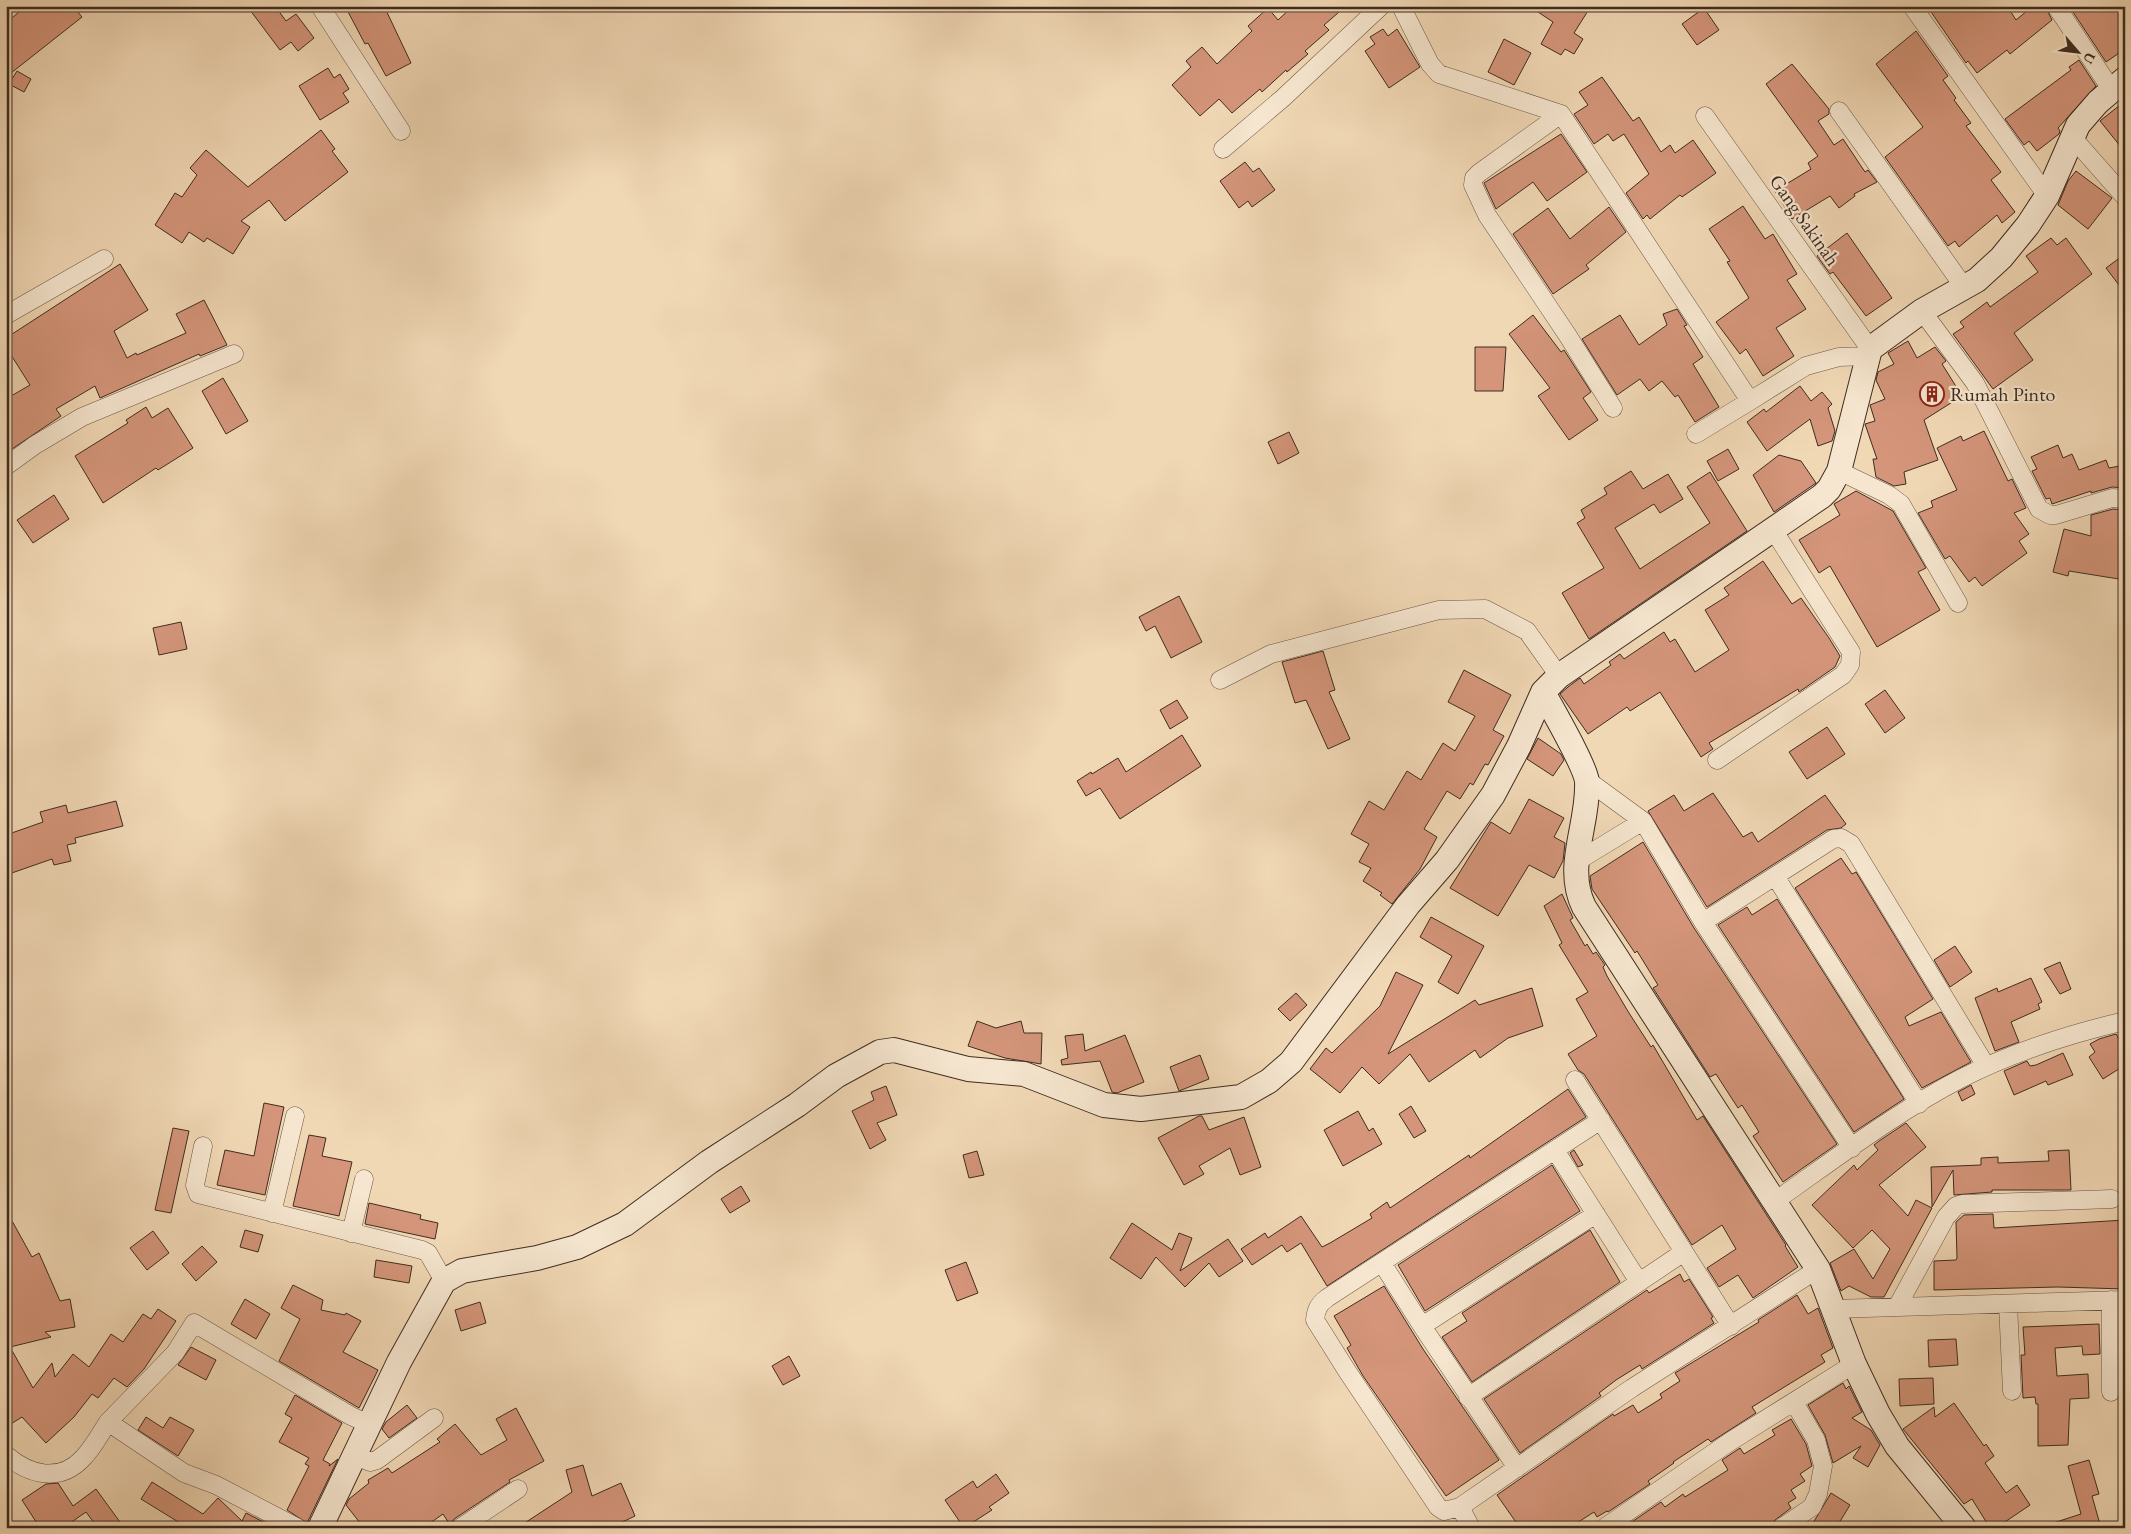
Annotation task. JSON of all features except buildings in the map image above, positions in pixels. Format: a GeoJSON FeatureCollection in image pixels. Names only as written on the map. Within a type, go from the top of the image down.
{"type":"FeatureCollection","features":[{"type":"Feature","properties":{"kind":"street"},"geometry":{"type":"LineString","coordinates":[[320,6],[401,131]]}},
{"type":"Feature","properties":{"kind":"street"},"geometry":{"type":"LineString","coordinates":[[1223,149],[1283,98],[1381,6]]}},
{"type":"Feature","properties":{"kind":"street"},"geometry":{"type":"LineString","coordinates":[[1401,6],[1412,24],[1430,64],[1439,74],[1561,114],[1750,401]]}},
{"type":"Feature","properties":{"kind":"street"},"geometry":{"type":"LineString","coordinates":[[1912,6],[2047,196]]}},
{"type":"Feature","properties":{"kind":"street"},"geometry":{"type":"LineString","coordinates":[[1696,434],[1806,366],[1839,357],[1868,353],[1922,311],[1988,271],[2013,244],[2047,196],[2072,137],[2087,114],[2118,84],[2056,6]]}},
{"type":"Feature","properties":{"kind":"street"},"geometry":{"type":"LineString","coordinates":[[1839,111],[1964,287]]}},
{"type":"Feature","properties":{"kind":"street"},"geometry":{"type":"LineString","coordinates":[[1561,114],[1479,173],[1474,178],[1473,185],[1487,215],[1568,336],[1613,408]]}},
{"type":"Feature","properties":{"kind":"street","name":"Gang Sakinah"},"geometry":{"type":"LineString","coordinates":[[1705,116],[1868,353]]}},
{"type":"Feature","properties":{"kind":"street"},"geometry":{"type":"LineString","coordinates":[[2072,137],[2125,197]]}},
{"type":"Feature","properties":{"kind":"street"},"geometry":{"type":"LineString","coordinates":[[6,315],[104,259]]}},
{"type":"Feature","properties":{"kind":"street"},"geometry":{"type":"LineString","coordinates":[[1922,311],[1975,383],[2039,509],[2050,515],[2056,515],[2112,498],[2125,499]]}},
{"type":"Feature","properties":{"kind":"street"},"geometry":{"type":"LineString","coordinates":[[320,1528],[411,1338],[444,1281],[462,1271],[537,1258],[577,1247],[625,1224],[709,1162],[797,1105],[836,1076],[880,1052],[894,1050],[968,1069],[1024,1074],[1104,1105],[1141,1109],[1241,1097],[1269,1081],[1291,1062],[1408,906],[1447,860],[1493,795],[1551,684],[1774,531],[1829,489],[1839,471],[1868,353]]}},
{"type":"Feature","properties":{"kind":"street"},"geometry":{"type":"LineString","coordinates":[[6,466],[42,441],[82,417],[234,354]]}},
{"type":"Feature","properties":{"kind":"street"},"geometry":{"type":"LineString","coordinates":[[1839,471],[1889,495],[1902,504],[1958,603]]}},
{"type":"Feature","properties":{"kind":"street"},"geometry":{"type":"LineString","coordinates":[[1717,760],[1843,675],[1852,659],[1851,652],[1774,531]]}},
{"type":"Feature","properties":{"kind":"street"},"geometry":{"type":"LineString","coordinates":[[1220,680],[1280,652],[1439,610],[1485,610],[1527,631],[1551,684],[1587,780],[1584,822],[1576,862],[1577,892],[1584,907],[1775,1200],[1818,1270],[1854,1364],[1878,1414],[1897,1446],[1964,1528]]}},
{"type":"Feature","properties":{"kind":"street"},"geometry":{"type":"LineString","coordinates":[[1587,780],[1643,821],[1703,922],[1852,1148]]}},
{"type":"Feature","properties":{"kind":"street"},"geometry":{"type":"LineString","coordinates":[[1576,862],[1643,821]]}},
{"type":"Feature","properties":{"kind":"street"},"geometry":{"type":"LineString","coordinates":[[1703,922],[1833,839],[1841,838],[1851,844],[1986,1066]]}},
{"type":"Feature","properties":{"kind":"street"},"geometry":{"type":"LineString","coordinates":[[1775,876],[1919,1104]]}},
{"type":"Feature","properties":{"kind":"street"},"geometry":{"type":"LineString","coordinates":[[1775,1200],[1919,1104],[1986,1066],[2078,1033],[2125,1021]]}},
{"type":"Feature","properties":{"kind":"street"},"geometry":{"type":"LineString","coordinates":[[1574,1080],[1731,1326]]}},
{"type":"Feature","properties":{"kind":"street"},"geometry":{"type":"LineString","coordinates":[[272,1213],[295,1116]]}},
{"type":"Feature","properties":{"kind":"street"},"geometry":{"type":"LineString","coordinates":[[1601,1120],[1320,1304],[1316,1320],[1347,1371],[1438,1507],[1444,1511],[1460,1507],[1632,1388],[1818,1270]]}},
{"type":"Feature","properties":{"kind":"street"},"geometry":{"type":"LineString","coordinates":[[203,1146],[195,1185],[198,1194],[428,1253],[444,1281]]}},
{"type":"Feature","properties":{"kind":"street"},"geometry":{"type":"LineString","coordinates":[[1555,1150],[1639,1282]]}},
{"type":"Feature","properties":{"kind":"street"},"geometry":{"type":"LineString","coordinates":[[351,1233],[364,1179]]}},
{"type":"Feature","properties":{"kind":"street"},"geometry":{"type":"LineString","coordinates":[[1897,1307],[1946,1217],[1956,1206],[1962,1204],[2112,1199]]}},
{"type":"Feature","properties":{"kind":"street"},"geometry":{"type":"LineString","coordinates":[[1422,1326],[1596,1214]]}},
{"type":"Feature","properties":{"kind":"street"},"geometry":{"type":"LineString","coordinates":[[1468,1397],[1684,1252]]}},
{"type":"Feature","properties":{"kind":"street"},"geometry":{"type":"LineString","coordinates":[[1382,1263],[1468,1397],[1517,1468]]}},
{"type":"Feature","properties":{"kind":"street"},"geometry":{"type":"LineString","coordinates":[[1834,1309],[2118,1300],[2111,1392]]}},
{"type":"Feature","properties":{"kind":"street"},"geometry":{"type":"LineString","coordinates":[[2008,1304],[2012,1391]]}},
{"type":"Feature","properties":{"kind":"street"},"geometry":{"type":"LineString","coordinates":[[6,1455],[28,1471],[46,1474],[64,1470],[84,1457],[108,1422],[175,1353],[194,1323],[343,1412],[369,1424]]}},
{"type":"Feature","properties":{"kind":"street"},"geometry":{"type":"LineString","coordinates":[[1604,1528],[1731,1441],[1854,1364]]}},
{"type":"Feature","properties":{"kind":"street"},"geometry":{"type":"LineString","coordinates":[[1781,1528],[1812,1507],[1818,1494],[1823,1466],[1816,1440],[1794,1402]]}},
{"type":"Feature","properties":{"kind":"street"},"geometry":{"type":"LineString","coordinates":[[354,1455],[370,1462],[377,1460],[434,1418]]}},
{"type":"Feature","properties":{"kind":"street"},"geometry":{"type":"LineString","coordinates":[[108,1422],[184,1472],[216,1484],[298,1528]]}},
{"type":"Feature","properties":{"kind":"street"},"geometry":{"type":"LineString","coordinates":[[460,1528],[518,1489]]}},
{"type":"Feature","properties":{"kind":"street"},"geometry":{"type":"LineString","coordinates":[[1460,1507],[1471,1528]]}},
{"type":"Feature","properties":{"kind":"place","name":"Rumah Pinto"},"geometry":{"type":"Point","coordinates":[1932,394]}}]}
